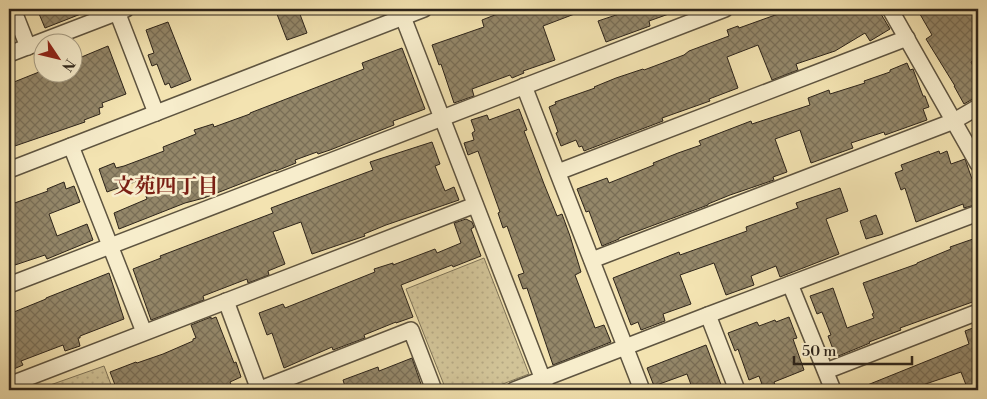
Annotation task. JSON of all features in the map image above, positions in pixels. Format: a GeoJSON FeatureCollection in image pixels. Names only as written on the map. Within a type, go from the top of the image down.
{"type":"FeatureCollection","features":[{"type":"Feature","properties":{"kind":"street"},"geometry":{"type":"LineString","coordinates":[[13,9],[28,46]]}},
{"type":"Feature","properties":{"kind":"street"},"geometry":{"type":"LineString","coordinates":[[9,170],[424,9]]}},
{"type":"Feature","properties":{"kind":"street"},"geometry":{"type":"LineString","coordinates":[[9,285],[725,9]]}},
{"type":"Feature","properties":{"kind":"street"},"geometry":{"type":"LineString","coordinates":[[890,9],[978,164]]}},
{"type":"Feature","properties":{"kind":"street"},"geometry":{"type":"LineString","coordinates":[[9,54],[120,10],[156,113]]}},
{"type":"Feature","properties":{"kind":"street"},"geometry":{"type":"LineString","coordinates":[[402,17],[545,385]]}},
{"type":"Feature","properties":{"kind":"street"},"geometry":{"type":"LineString","coordinates":[[558,172],[907,38]]}},
{"type":"Feature","properties":{"kind":"street"},"geometry":{"type":"LineString","coordinates":[[524,86],[642,390]]}},
{"type":"Feature","properties":{"kind":"street"},"geometry":{"type":"LineString","coordinates":[[592,260],[954,121],[978,107]]}},
{"type":"Feature","properties":{"kind":"street"},"geometry":{"type":"LineString","coordinates":[[71,146],[144,332]]}},
{"type":"Feature","properties":{"kind":"street"},"geometry":{"type":"LineString","coordinates":[[9,385],[475,205]]}},
{"type":"Feature","properties":{"kind":"street"},"geometry":{"type":"LineString","coordinates":[[514,390],[545,385],[626,347],[978,213]]}},
{"type":"Feature","properties":{"kind":"street"},"geometry":{"type":"LineString","coordinates":[[790,284],[833,390]]}},
{"type":"Feature","properties":{"kind":"street"},"geometry":{"type":"LineString","coordinates":[[226,301],[259,390],[411,330],[434,390]]}},
{"type":"Feature","properties":{"kind":"street"},"geometry":{"type":"LineString","coordinates":[[826,371],[978,312]]}},
{"type":"Feature","properties":{"kind":"street"},"geometry":{"type":"LineString","coordinates":[[708,315],[737,390]]}},
{"type":"Feature","properties":{"kind":"shaded area"},"geometry":{"type":"Polygon","coordinates":[[[484,258],[529,374],[487,390],[446,390],[406,289],[484,258]]]}},
{"type":"Feature","properties":{"kind":"shaded area"},"geometry":{"type":"Polygon","coordinates":[[[104,366],[113,390],[36,390],[104,366]]]}},
{"type":"Feature","properties":{"kind":"building"},"geometry":{"type":"Polygon","coordinates":[[[37,9],[91,9],[91,10],[45,28],[37,9]]]}},
{"type":"Feature","properties":{"kind":"building"},"geometry":{"type":"Polygon","coordinates":[[[275,9],[298,9],[307,33],[287,40],[275,9]]]}},
{"type":"Feature","properties":{"kind":"building"},"geometry":{"type":"Polygon","coordinates":[[[510,9],[585,10],[543,26],[555,60],[523,71],[524,73],[512,78],[510,75],[472,89],[474,96],[454,103],[441,64],[439,65],[432,45],[484,27],[482,20],[510,9]]]}},
{"type":"Feature","properties":{"kind":"building"},"geometry":{"type":"Polygon","coordinates":[[[634,9],[680,10],[649,21],[650,26],[606,42],[598,21],[634,9]]]}},
{"type":"Feature","properties":{"kind":"building"},"geometry":{"type":"Polygon","coordinates":[[[792,9],[878,9],[890,29],[870,41],[865,33],[835,51],[796,64],[798,70],[772,80],[758,45],[727,57],[738,88],[709,99],[710,101],[662,118],[663,121],[584,151],[582,146],[579,147],[576,140],[561,146],[549,107],[556,104],[555,102],[595,88],[616,78],[684,55],[689,51],[729,36],[727,30],[738,26],[739,28],[792,9]]]}},
{"type":"Feature","properties":{"kind":"building"},"geometry":{"type":"Polygon","coordinates":[[[917,9],[978,9],[978,58],[971,62],[978,76],[978,96],[964,104],[926,39],[932,35],[917,9]]]}},
{"type":"Feature","properties":{"kind":"building"},"geometry":{"type":"Polygon","coordinates":[[[168,22],[191,80],[171,88],[169,83],[165,85],[157,64],[152,66],[148,55],[154,53],[146,30],[168,22]]]}},
{"type":"Feature","properties":{"kind":"building"},"geometry":{"type":"Polygon","coordinates":[[[108,46],[126,94],[102,103],[103,107],[99,108],[100,114],[84,120],[85,122],[9,148],[9,84],[32,75],[32,82],[82,82],[82,57],[108,46]]]}},
{"type":"Feature","properties":{"kind":"building"},"geometry":{"type":"Polygon","coordinates":[[[402,48],[425,109],[393,121],[394,125],[330,150],[318,154],[317,152],[295,160],[296,163],[276,171],[204,198],[185,203],[119,229],[114,213],[147,199],[140,180],[107,192],[99,169],[114,163],[116,168],[124,166],[164,151],[163,147],[196,134],[194,130],[213,124],[214,127],[250,114],[364,69],[362,63],[402,48]]]}},
{"type":"Feature","properties":{"kind":"building"},"geometry":{"type":"Polygon","coordinates":[[[907,63],[910,70],[913,69],[929,107],[923,109],[927,120],[885,135],[884,132],[851,143],[853,148],[811,163],[800,130],[775,139],[787,172],[773,177],[774,180],[730,195],[602,246],[589,211],[586,212],[577,189],[607,178],[609,183],[654,165],[653,163],[701,145],[699,141],[751,121],[752,124],[810,105],[808,98],[829,90],[830,94],[865,83],[864,81],[890,72],[890,70],[907,63]]]}},
{"type":"Feature","properties":{"kind":"building"},"geometry":{"type":"Polygon","coordinates":[[[519,109],[527,130],[524,131],[544,184],[557,216],[562,214],[570,236],[581,272],[575,275],[595,328],[604,325],[611,342],[553,365],[527,288],[523,289],[518,275],[524,273],[507,226],[503,228],[498,213],[500,212],[478,151],[468,155],[464,143],[474,140],[472,133],[475,131],[471,120],[487,115],[489,120],[519,109]]]}},
{"type":"Feature","properties":{"kind":"building"},"geometry":{"type":"Polygon","coordinates":[[[432,142],[440,164],[435,166],[445,191],[454,187],[459,200],[386,225],[364,234],[365,236],[312,254],[301,222],[273,232],[285,264],[268,271],[269,275],[248,283],[247,279],[203,296],[204,300],[151,320],[133,269],[161,258],[160,256],[273,213],[271,208],[373,170],[370,162],[432,142]]]}},
{"type":"Feature","properties":{"kind":"building"},"geometry":{"type":"Polygon","coordinates":[[[939,151],[940,154],[947,151],[951,164],[965,159],[972,179],[975,178],[978,190],[978,204],[964,208],[963,204],[916,222],[905,188],[901,190],[895,173],[903,170],[901,165],[939,151]]]}},
{"type":"Feature","properties":{"kind":"building"},"geometry":{"type":"Polygon","coordinates":[[[64,182],[66,189],[74,186],[80,202],[49,214],[57,236],[87,224],[93,240],[47,259],[45,255],[9,267],[9,205],[48,191],[47,189],[64,182]]]}},
{"type":"Feature","properties":{"kind":"building"},"geometry":{"type":"Polygon","coordinates":[[[840,188],[848,211],[826,219],[839,254],[780,277],[776,266],[751,276],[754,285],[726,295],[714,263],[680,275],[691,304],[663,314],[665,321],[641,330],[638,322],[631,325],[613,278],[679,252],[680,255],[747,231],[746,227],[798,208],[796,203],[840,188]]]}},
{"type":"Feature","properties":{"kind":"building"},"geometry":{"type":"Polygon","coordinates":[[[876,215],[883,234],[866,239],[860,221],[876,215]]]}},
{"type":"Feature","properties":{"kind":"building"},"geometry":{"type":"Polygon","coordinates":[[[466,219],[472,222],[474,227],[471,229],[481,256],[401,285],[413,317],[364,335],[365,338],[333,350],[332,347],[284,368],[272,333],[267,335],[259,313],[283,304],[285,308],[375,272],[374,269],[393,263],[393,265],[435,249],[437,253],[461,243],[454,223],[466,219]]]}},
{"type":"Feature","properties":{"kind":"building"},"geometry":{"type":"Polygon","coordinates":[[[973,239],[978,254],[978,300],[900,328],[901,330],[836,357],[828,336],[831,335],[822,312],[817,314],[810,296],[833,288],[847,328],[874,318],[863,283],[917,264],[951,249],[950,247],[973,239]]]}},
{"type":"Feature","properties":{"kind":"building"},"geometry":{"type":"Polygon","coordinates":[[[109,273],[124,319],[80,336],[78,338],[80,346],[65,351],[63,345],[21,361],[23,365],[9,371],[9,314],[109,273]]]}},
{"type":"Feature","properties":{"kind":"building"},"geometry":{"type":"Polygon","coordinates":[[[211,317],[211,319],[216,317],[241,377],[230,382],[232,387],[225,390],[117,390],[110,372],[163,354],[193,341],[196,338],[191,325],[211,317]]]}},
{"type":"Feature","properties":{"kind":"building"},"geometry":{"type":"Polygon","coordinates":[[[789,317],[797,338],[793,339],[804,370],[774,382],[777,390],[764,390],[759,376],[749,380],[738,349],[735,351],[728,333],[757,322],[759,326],[789,317]]]}},
{"type":"Feature","properties":{"kind":"building"},"geometry":{"type":"Polygon","coordinates":[[[978,326],[978,390],[968,390],[961,372],[908,390],[855,390],[969,344],[965,331],[978,326]]]}},
{"type":"Feature","properties":{"kind":"building"},"geometry":{"type":"Polygon","coordinates":[[[706,345],[723,390],[693,390],[687,374],[654,386],[647,368],[706,345]]]}},
{"type":"Feature","properties":{"kind":"building"},"geometry":{"type":"Polygon","coordinates":[[[412,358],[423,390],[346,390],[343,380],[378,367],[379,371],[412,358]]]}},
{"type":"Feature","properties":{"kind":"district","name":"文苑四丁目"},"geometry":{"type":"Point","coordinates":[166,187]}}]}
